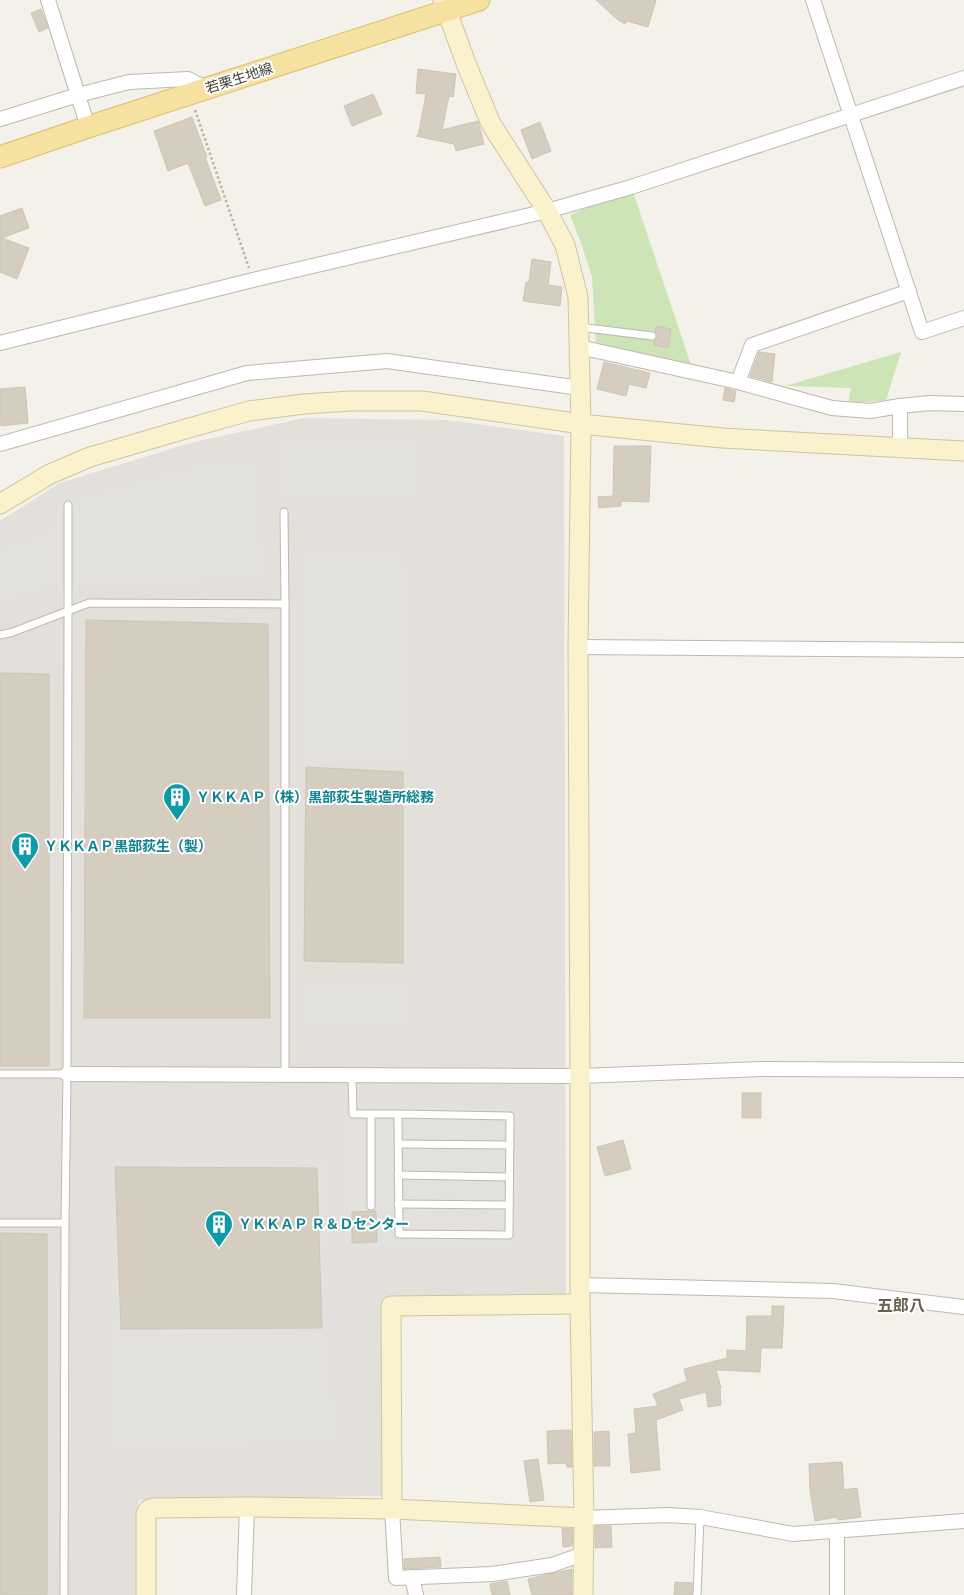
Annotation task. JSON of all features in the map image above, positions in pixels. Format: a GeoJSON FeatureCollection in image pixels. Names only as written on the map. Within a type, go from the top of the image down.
{"type":"FeatureCollection","features":[{"type":"Feature","properties":{"kind":"main road","name":"若栗生地線"},"geometry":{"type":"LineString","coordinates":[[0,158],[88,127],[199,92],[445,5],[479,0]]}},
{"type":"Feature","properties":{"kind":"street"},"geometry":{"type":"LineString","coordinates":[[48,0],[88,127]]}},
{"type":"Feature","properties":{"kind":"street"},"geometry":{"type":"LineString","coordinates":[[813,0],[922,332],[964,318]]}},
{"type":"Feature","properties":{"kind":"street"},"geometry":{"type":"LineString","coordinates":[[445,5],[491,124],[547,211],[565,245],[578,297],[580,388],[578,647],[580,1294],[584,1518],[583,1595]]}},
{"type":"Feature","properties":{"kind":"street"},"geometry":{"type":"LineString","coordinates":[[0,343],[254,280],[547,211],[630,187],[964,78]]}},
{"type":"Feature","properties":{"kind":"street"},"geometry":{"type":"LineString","coordinates":[[0,119],[78,95],[129,82],[188,79],[199,92]]}},
{"type":"Feature","properties":{"kind":"street"},"geometry":{"type":"LineString","coordinates":[[738,382],[752,345],[909,291]]}},
{"type":"Feature","properties":{"kind":"street"},"geometry":{"type":"LineString","coordinates":[[579,347],[738,382],[832,408],[870,411],[930,402],[964,404]]}},
{"type":"Feature","properties":{"kind":"street"},"geometry":{"type":"LineString","coordinates":[[0,444],[246,373],[386,361],[580,388]]}},
{"type":"Feature","properties":{"kind":"street"},"geometry":{"type":"LineString","coordinates":[[0,504],[50,474],[90,457],[249,411],[342,401],[422,401],[580,424],[722,438],[964,451]]}},
{"type":"Feature","properties":{"kind":"street"},"geometry":{"type":"LineString","coordinates":[[900,406],[900,448]]}},
{"type":"Feature","properties":{"kind":"street"},"geometry":{"type":"LineString","coordinates":[[578,647],[964,650]]}},
{"type":"Feature","properties":{"kind":"street"},"geometry":{"type":"LineString","coordinates":[[67,1074],[580,1076],[762,1069],[964,1070]]}},
{"type":"Feature","properties":{"kind":"street"},"geometry":{"type":"LineString","coordinates":[[583,1554],[552,1565],[492,1574],[396,1578],[392,1509],[391,1306],[580,1294],[833,1290],[964,1307]]}},
{"type":"Feature","properties":{"kind":"street"},"geometry":{"type":"LineString","coordinates":[[244,1595],[247,1507]]}},
{"type":"Feature","properties":{"kind":"street"},"geometry":{"type":"LineString","coordinates":[[146,1595],[146,1514],[148,1510],[153,1508],[392,1509],[584,1518],[668,1515],[700,1517],[794,1534],[964,1521]]}},
{"type":"Feature","properties":{"kind":"street"},"geometry":{"type":"LineString","coordinates":[[837,1532],[837,1595]]}},
{"type":"Feature","properties":{"kind":"street"},"geometry":{"type":"LineString","coordinates":[[412,1577],[416,1595]]}},
{"type":"Feature","properties":{"kind":"lane"},"geometry":{"type":"LineString","coordinates":[[579,327],[652,336]]}},
{"type":"Feature","properties":{"kind":"lane"},"geometry":{"type":"LineString","coordinates":[[64,1595],[68,505]]}},
{"type":"Feature","properties":{"kind":"lane"},"geometry":{"type":"LineString","coordinates":[[284,512],[285,1075]]}},
{"type":"Feature","properties":{"kind":"lane"},"geometry":{"type":"LineString","coordinates":[[0,635],[13,632],[89,603],[285,604]]}},
{"type":"Feature","properties":{"kind":"lane"},"geometry":{"type":"LineString","coordinates":[[0,1074],[67,1074]]}},
{"type":"Feature","properties":{"kind":"lane"},"geometry":{"type":"LineString","coordinates":[[352,1076],[353,1114],[398,1114],[510,1116],[509,1235],[399,1234],[398,1114]]}},
{"type":"Feature","properties":{"kind":"lane"},"geometry":{"type":"LineString","coordinates":[[371,1114],[371,1206]]}},
{"type":"Feature","properties":{"kind":"lane"},"geometry":{"type":"LineString","coordinates":[[398,1144],[510,1145]]}},
{"type":"Feature","properties":{"kind":"lane"},"geometry":{"type":"LineString","coordinates":[[398,1175],[510,1177]]}},
{"type":"Feature","properties":{"kind":"lane"},"geometry":{"type":"LineString","coordinates":[[398,1204],[509,1205]]}},
{"type":"Feature","properties":{"kind":"lane"},"geometry":{"type":"LineString","coordinates":[[0,1223],[65,1223]]}},
{"type":"Feature","properties":{"kind":"lane"},"geometry":{"type":"LineString","coordinates":[[697,1595],[700,1517]]}},
{"type":"Feature","properties":{"kind":"path"},"geometry":{"type":"LineString","coordinates":[[199,92],[254,280]]}},
{"type":"Feature","properties":{"kind":"shaded area"},"geometry":{"type":"Polygon","coordinates":[[[304,418],[447,420],[564,436],[566,1294],[384,1299],[383,1496],[138,1500],[136,1595],[0,1595],[0,521],[60,483],[190,443],[304,418]]]}},
{"type":"Feature","properties":{"kind":"shaded area"},"geometry":{"type":"Polygon","coordinates":[[[416,438],[418,499],[279,498],[277,439],[416,438]]]}},
{"type":"Feature","properties":{"kind":"shaded area"},"geometry":{"type":"Polygon","coordinates":[[[198,462],[260,463],[266,582],[55,588],[0,609],[0,547],[50,527],[54,501],[198,462]]]}},
{"type":"Feature","properties":{"kind":"shaded area"},"geometry":{"type":"Polygon","coordinates":[[[300,545],[407,547],[408,764],[301,764],[300,545]]]}},
{"type":"Feature","properties":{"kind":"shaded area"},"geometry":{"type":"Polygon","coordinates":[[[297,978],[410,979],[412,1031],[299,1030],[297,978]]]}},
{"type":"Feature","properties":{"kind":"shaded area"},"geometry":{"type":"Polygon","coordinates":[[[339,1104],[518,1106],[518,1251],[345,1253],[339,1104]]]}},
{"type":"Feature","properties":{"kind":"shaded area"},"geometry":{"type":"Polygon","coordinates":[[[106,1156],[331,1158],[336,1446],[109,1451],[106,1156]]]}},
{"type":"Feature","properties":{"kind":"green space"},"geometry":{"type":"Polygon","coordinates":[[[633,192],[691,365],[596,345],[592,277],[570,215],[597,203],[633,192]]]}},
{"type":"Feature","properties":{"kind":"green space"},"geometry":{"type":"Polygon","coordinates":[[[901,352],[886,400],[848,404],[851,388],[785,386],[901,352]]]}},
{"type":"Feature","properties":{"kind":"building"},"geometry":{"type":"Polygon","coordinates":[[[596,0],[656,0],[648,27],[627,21],[625,24],[596,0]]]}},
{"type":"Feature","properties":{"kind":"building"},"geometry":{"type":"Polygon","coordinates":[[[41,9],[48,28],[39,32],[31,13],[41,9]]]}},
{"type":"Feature","properties":{"kind":"building"},"geometry":{"type":"Polygon","coordinates":[[[418,69],[456,74],[453,97],[449,96],[442,130],[478,121],[484,144],[456,151],[454,144],[416,136],[418,136],[426,94],[416,93],[418,69]]]}},
{"type":"Feature","properties":{"kind":"building"},"geometry":{"type":"Polygon","coordinates":[[[373,94],[382,114],[352,126],[344,106],[373,94]]]}},
{"type":"Feature","properties":{"kind":"building"},"geometry":{"type":"Polygon","coordinates":[[[192,117],[221,200],[205,206],[188,163],[168,171],[154,131],[192,117]]]}},
{"type":"Feature","properties":{"kind":"building"},"geometry":{"type":"Polygon","coordinates":[[[540,122],[551,151],[532,159],[521,130],[540,122]]]}},
{"type":"Feature","properties":{"kind":"building"},"geometry":{"type":"Polygon","coordinates":[[[22,208],[29,228],[2,238],[29,248],[17,279],[0,272],[0,216],[22,208]]]}},
{"type":"Feature","properties":{"kind":"building"},"geometry":{"type":"Polygon","coordinates":[[[532,259],[551,262],[548,285],[562,287],[560,306],[523,301],[526,282],[529,282],[532,259]]]}},
{"type":"Feature","properties":{"kind":"building"},"geometry":{"type":"Polygon","coordinates":[[[656,326],[671,329],[668,348],[654,345],[657,337],[655,332],[656,326]]]}},
{"type":"Feature","properties":{"kind":"building"},"geometry":{"type":"Polygon","coordinates":[[[759,352],[775,354],[772,382],[750,376],[759,352]]]}},
{"type":"Feature","properties":{"kind":"building"},"geometry":{"type":"Polygon","coordinates":[[[604,362],[650,373],[646,388],[629,384],[626,396],[597,389],[604,362]]]}},
{"type":"Feature","properties":{"kind":"building"},"geometry":{"type":"Polygon","coordinates":[[[25,387],[28,423],[1,426],[0,389],[25,387]]]}},
{"type":"Feature","properties":{"kind":"building"},"geometry":{"type":"Polygon","coordinates":[[[725,388],[736,391],[734,402],[723,400],[725,388]]]}},
{"type":"Feature","properties":{"kind":"building"},"geometry":{"type":"Polygon","coordinates":[[[614,446],[651,446],[649,502],[621,501],[621,506],[599,508],[598,497],[613,496],[614,446]]]}},
{"type":"Feature","properties":{"kind":"building","name":"ＹＫＫＡＰ（株）黒部荻生製造所総務"},"geometry":{"type":"Polygon","coordinates":[[[86,620],[268,624],[270,1018],[84,1018],[86,620]]]}},
{"type":"Feature","properties":{"kind":"building","name":"ＹＫＫＡＰ黒部荻生（製）"},"geometry":{"type":"Polygon","coordinates":[[[0,673],[49,674],[49,1066],[0,1066],[0,673]]]}},
{"type":"Feature","properties":{"kind":"building"},"geometry":{"type":"Polygon","coordinates":[[[306,767],[403,772],[403,963],[304,961],[306,767]]]}},
{"type":"Feature","properties":{"kind":"building"},"geometry":{"type":"Polygon","coordinates":[[[742,1093],[761,1093],[761,1118],[742,1118],[742,1093]]]}},
{"type":"Feature","properties":{"kind":"building"},"geometry":{"type":"Polygon","coordinates":[[[623,1140],[631,1169],[605,1176],[597,1147],[623,1140]]]}},
{"type":"Feature","properties":{"kind":"building","name":"ＹＫＫＡＰ Ｒ＆Ｄセンター"},"geometry":{"type":"Polygon","coordinates":[[[115,1167],[317,1168],[322,1328],[121,1329],[115,1167]]]}},
{"type":"Feature","properties":{"kind":"building"},"geometry":{"type":"Polygon","coordinates":[[[376,1211],[377,1242],[352,1243],[352,1212],[376,1211]]]}},
{"type":"Feature","properties":{"kind":"building"},"geometry":{"type":"Polygon","coordinates":[[[0,1233],[47,1234],[47,1595],[0,1595],[0,1233]]]}},
{"type":"Feature","properties":{"kind":"building"},"geometry":{"type":"Polygon","coordinates":[[[772,1306],[784,1306],[782,1348],[761,1348],[760,1372],[716,1370],[721,1388],[721,1405],[708,1407],[706,1392],[679,1399],[683,1410],[656,1420],[660,1470],[631,1473],[628,1434],[636,1433],[634,1409],[658,1406],[653,1394],[687,1381],[684,1369],[727,1358],[727,1350],[746,1351],[747,1316],[772,1316],[772,1306]]]}},
{"type":"Feature","properties":{"kind":"building"},"geometry":{"type":"Polygon","coordinates":[[[571,1430],[572,1467],[567,1467],[566,1463],[548,1464],[547,1431],[571,1430]]]}},
{"type":"Feature","properties":{"kind":"building"},"geometry":{"type":"Polygon","coordinates":[[[609,1431],[610,1466],[594,1466],[594,1432],[609,1431]]]}},
{"type":"Feature","properties":{"kind":"building"},"geometry":{"type":"Polygon","coordinates":[[[538,1459],[544,1500],[530,1502],[524,1461],[538,1459]]]}},
{"type":"Feature","properties":{"kind":"building"},"geometry":{"type":"Polygon","coordinates":[[[842,1462],[844,1490],[857,1488],[861,1517],[838,1520],[837,1517],[815,1521],[810,1490],[809,1464],[842,1462]]]}},
{"type":"Feature","properties":{"kind":"building"},"geometry":{"type":"Polygon","coordinates":[[[595,1526],[611,1526],[612,1547],[595,1548],[595,1526]]]}},
{"type":"Feature","properties":{"kind":"building"},"geometry":{"type":"Polygon","coordinates":[[[562,1528],[573,1529],[572,1546],[563,1547],[562,1528]]]}},
{"type":"Feature","properties":{"kind":"building"},"geometry":{"type":"Polygon","coordinates":[[[440,1557],[441,1567],[404,1569],[404,1559],[440,1557]]]}},
{"type":"Feature","properties":{"kind":"building"},"geometry":{"type":"Polygon","coordinates":[[[572,1569],[572,1595],[532,1595],[528,1579],[572,1569]]]}},
{"type":"Feature","properties":{"kind":"building"},"geometry":{"type":"Polygon","coordinates":[[[507,1581],[510,1595],[492,1595],[490,1584],[507,1581]]]}},
{"type":"Feature","properties":{"kind":"building"},"geometry":{"type":"Polygon","coordinates":[[[675,1582],[692,1583],[692,1595],[674,1595],[675,1582]]]}},
{"type":"Feature","properties":{"kind":"place","name":"ＹＫＫＡＰ（株）黒部荻生製造所総務"},"geometry":{"type":"Point","coordinates":[177,821]}},
{"type":"Feature","properties":{"kind":"place","name":"ＹＫＫＡＰ黒部荻生（製）"},"geometry":{"type":"Point","coordinates":[25,870]}},
{"type":"Feature","properties":{"kind":"place","name":"ＹＫＫＡＰ Ｒ＆Ｄセンター"},"geometry":{"type":"Point","coordinates":[219,1248]}},
{"type":"Feature","properties":{"kind":"district","name":"五郎八"},"geometry":{"type":"Point","coordinates":[901,1305]}}]}
